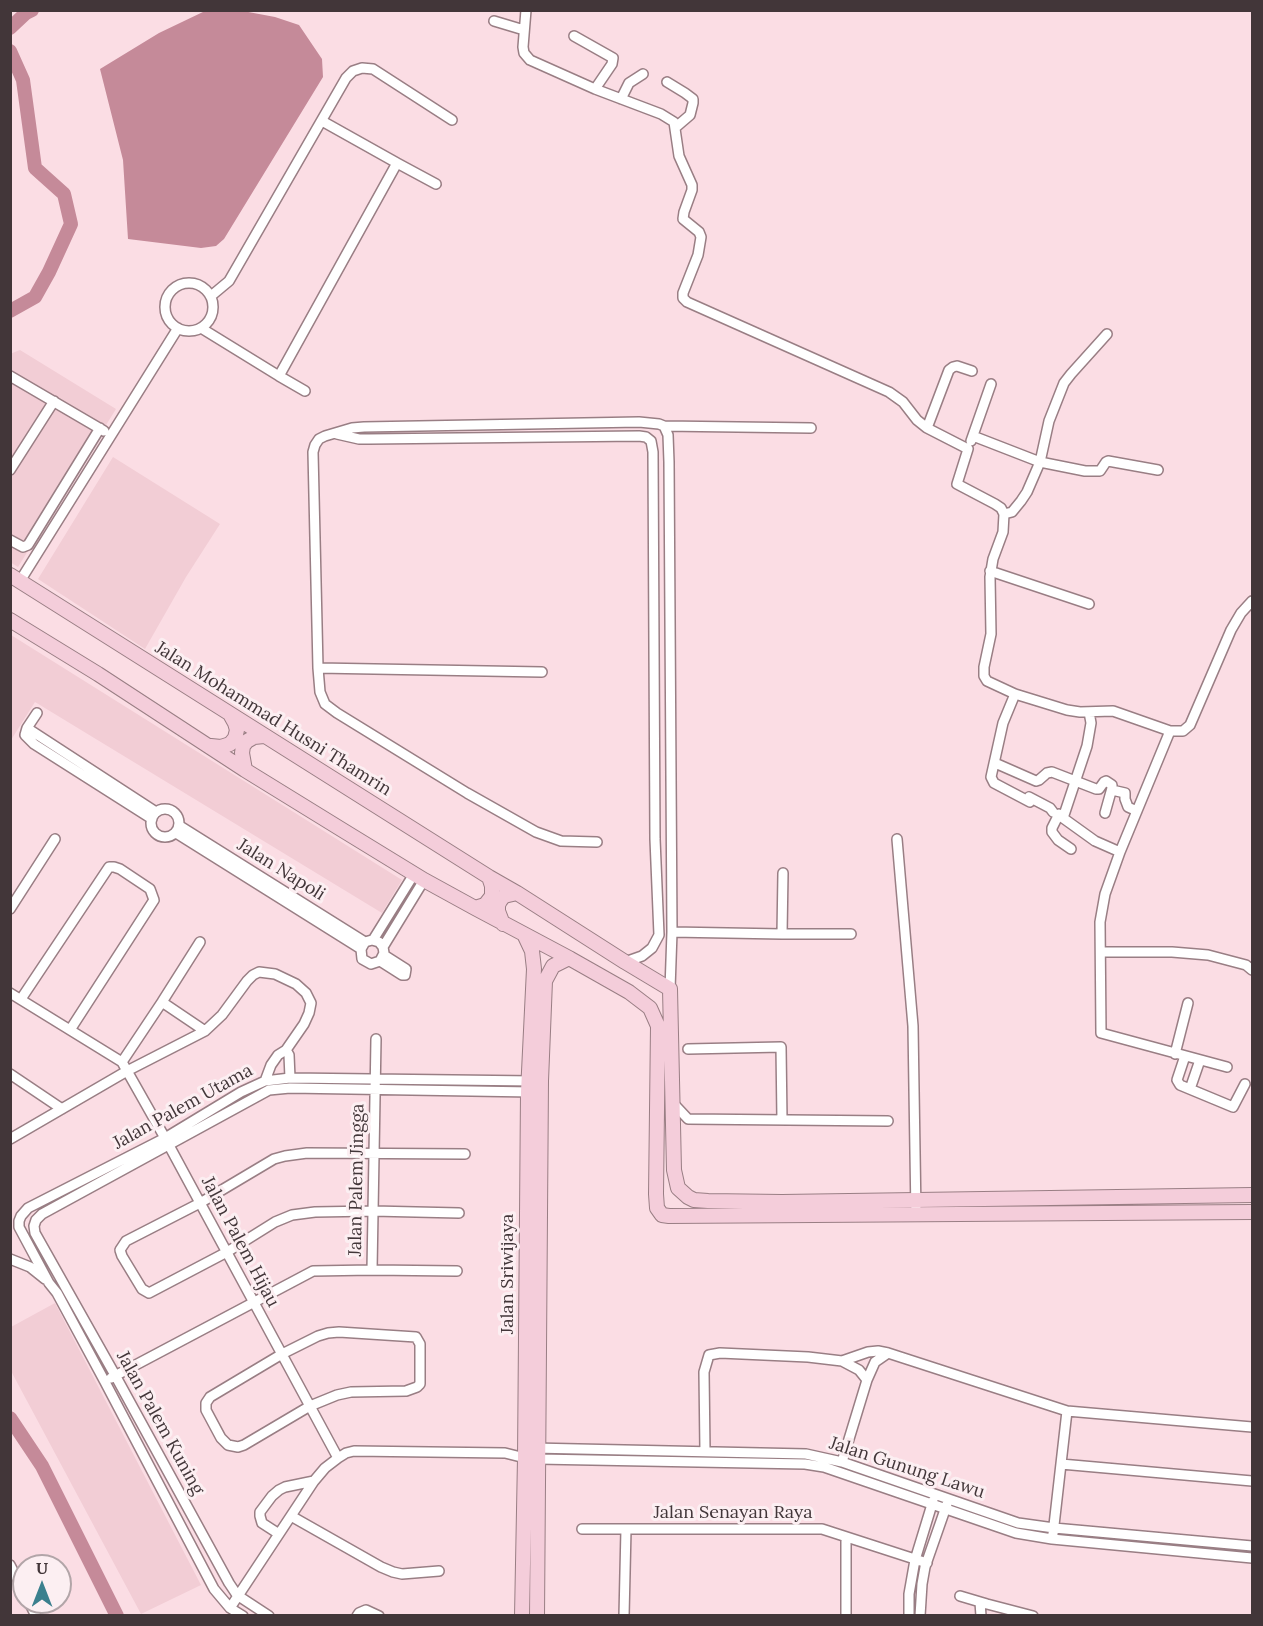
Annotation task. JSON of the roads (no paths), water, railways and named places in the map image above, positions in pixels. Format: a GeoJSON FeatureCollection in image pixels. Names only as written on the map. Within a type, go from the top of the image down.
{"type":"FeatureCollection","features":[{"type":"Feature","properties":{"kind":"street"},"geometry":{"type":"LineString","coordinates":[[526,10],[523,50],[526,57],[621,99],[667,116],[676,127],[679,156],[692,184],[683,219],[699,232],[701,239],[698,255],[683,291],[684,299],[694,307],[889,392],[903,402],[917,420],[927,428],[968,449]]}},
{"type":"Feature","properties":{"kind":"street"},"geometry":{"type":"LineString","coordinates":[[494,21],[524,30]]}},
{"type":"Feature","properties":{"kind":"street"},"geometry":{"type":"LineString","coordinates":[[574,36],[613,58],[612,64],[595,88]]}},
{"type":"Feature","properties":{"kind":"street"},"geometry":{"type":"LineString","coordinates":[[211,296],[229,281],[350,73],[358,68],[368,68],[380,73],[452,120]]}},
{"type":"Feature","properties":{"kind":"street"},"geometry":{"type":"LineString","coordinates":[[621,99],[629,83],[643,74]]}},
{"type":"Feature","properties":{"kind":"street"},"geometry":{"type":"LineString","coordinates":[[667,82],[693,99],[690,115],[676,127]]}},
{"type":"Feature","properties":{"kind":"street"},"geometry":{"type":"LineString","coordinates":[[322,121],[436,184]]}},
{"type":"Feature","properties":{"kind":"street"},"geometry":{"type":"LineString","coordinates":[[279,376],[397,163]]}},
{"type":"Feature","properties":{"kind":"street"},"geometry":{"type":"LineString","coordinates":[[191,282],[206,289],[211,296],[213,310],[211,317],[201,327],[189,331],[178,328],[166,316],[165,300],[175,286],[191,282]]}},
{"type":"Feature","properties":{"kind":"street"},"geometry":{"type":"LineString","coordinates":[[201,327],[305,391]]}},
{"type":"Feature","properties":{"kind":"street"},"geometry":{"type":"LineString","coordinates":[[15,578],[111,435],[178,328]]}},
{"type":"Feature","properties":{"kind":"street"},"geometry":{"type":"LineString","coordinates":[[1004,514],[1012,512],[1027,492],[1040,462],[1049,421],[1064,383],[1087,354],[1107,334]]}},
{"type":"Feature","properties":{"kind":"street"},"geometry":{"type":"LineString","coordinates":[[927,428],[949,370],[957,366],[972,371]]}},
{"type":"Feature","properties":{"kind":"street"},"geometry":{"type":"LineString","coordinates":[[10,376],[111,435]]}},
{"type":"Feature","properties":{"kind":"street"},"geometry":{"type":"LineString","coordinates":[[991,384],[957,484],[995,504],[1004,514],[1003,532],[990,571],[991,634],[984,667],[984,676],[989,682],[1015,694],[1067,710],[1113,711],[1170,731],[1181,732],[1188,728],[1230,630],[1246,605],[1252,601]]}},
{"type":"Feature","properties":{"kind":"street"},"geometry":{"type":"LineString","coordinates":[[10,470],[54,401]]}},
{"type":"Feature","properties":{"kind":"street"},"geometry":{"type":"LineString","coordinates":[[597,842],[561,841],[536,832],[467,793],[327,706],[321,696],[318,668],[315,445],[319,439],[334,433],[364,427],[639,422],[664,426],[811,428]]}},
{"type":"Feature","properties":{"kind":"street"},"geometry":{"type":"LineString","coordinates":[[664,426],[668,435],[669,462],[672,932],[670,989],[674,1170],[678,1188],[684,1195],[694,1200],[708,1201],[1252,1195]]}},
{"type":"Feature","properties":{"kind":"street"},"geometry":{"type":"LineString","coordinates":[[10,540],[23,547],[28,545],[100,428]]}},
{"type":"Feature","properties":{"kind":"street"},"geometry":{"type":"LineString","coordinates":[[334,433],[369,439],[639,436],[650,439],[653,452],[655,839],[659,935],[652,948],[642,957],[625,962]]}},
{"type":"Feature","properties":{"kind":"street"},"geometry":{"type":"LineString","coordinates":[[973,436],[1040,462],[1066,468],[1101,470],[1108,461],[1158,470]]}},
{"type":"Feature","properties":{"kind":"street"},"geometry":{"type":"LineString","coordinates":[[990,571],[1089,604]]}},
{"type":"Feature","properties":{"kind":"street","name":"Jalan Mohammad Husni Thamrin"},"geometry":{"type":"LineString","coordinates":[[15,578],[670,989]]}},
{"type":"Feature","properties":{"kind":"street"},"geometry":{"type":"LineString","coordinates":[[10,620],[98,674],[245,770],[419,877],[629,992],[650,1008],[658,1026],[656,1201],[659,1213],[663,1216],[1252,1212]]}},
{"type":"Feature","properties":{"kind":"street"},"geometry":{"type":"LineString","coordinates":[[318,668],[542,672]]}},
{"type":"Feature","properties":{"kind":"street"},"geometry":{"type":"LineString","coordinates":[[654,680],[671,681]]}},
{"type":"Feature","properties":{"kind":"street"},"geometry":{"type":"LineString","coordinates":[[1015,694],[1004,723],[990,775],[994,783],[1028,801],[1029,797],[1050,808],[1095,841],[1120,852]]}},
{"type":"Feature","properties":{"kind":"street"},"geometry":{"type":"LineString","coordinates":[[1071,849],[1058,840],[1051,831],[1056,814],[1076,780],[1087,746],[1091,723],[1089,712]]}},
{"type":"Feature","properties":{"kind":"street"},"geometry":{"type":"LineString","coordinates":[[209,746],[221,747],[230,744],[235,738],[237,730],[229,713]]}},
{"type":"Feature","properties":{"kind":"street","name":"Jalan Napoli"},"geometry":{"type":"LineString","coordinates":[[37,714],[25,735],[34,744],[154,815]]}},
{"type":"Feature","properties":{"kind":"street"},"geometry":{"type":"LineString","coordinates":[[1170,731],[1120,852],[1101,909],[1101,1034],[1227,1067]]}},
{"type":"Feature","properties":{"kind":"street"},"geometry":{"type":"LineString","coordinates":[[245,770],[243,746],[254,737],[264,736]]}},
{"type":"Feature","properties":{"kind":"street"},"geometry":{"type":"LineString","coordinates":[[995,763],[1034,780],[1052,772],[1096,789],[1099,789],[1106,781],[1112,785],[1106,813]]}},
{"type":"Feature","properties":{"kind":"street"},"geometry":{"type":"LineString","coordinates":[[1112,790],[1125,793],[1128,807],[1137,812]]}},
{"type":"Feature","properties":{"kind":"street","name":"Jalan Napoli"},"geometry":{"type":"LineString","coordinates":[[161,809],[174,812],[179,818],[178,829],[168,837],[157,835],[152,828],[154,815],[161,809]]}},
{"type":"Feature","properties":{"kind":"street","name":"Jalan Napoli"},"geometry":{"type":"LineString","coordinates":[[178,829],[366,944],[379,942],[382,954],[373,964],[365,962],[361,957],[366,944]]}},
{"type":"Feature","properties":{"kind":"street"},"geometry":{"type":"LineString","coordinates":[[11,907],[55,839]]}},
{"type":"Feature","properties":{"kind":"street"},"geometry":{"type":"LineString","coordinates":[[897,839],[913,1026],[916,1215]]}},
{"type":"Feature","properties":{"kind":"street"},"geometry":{"type":"LineString","coordinates":[[21,999],[109,867],[120,869],[150,889],[153,903],[70,1030]]}},
{"type":"Feature","properties":{"kind":"street"},"geometry":{"type":"LineString","coordinates":[[782,934],[783,873]]}},
{"type":"Feature","properties":{"kind":"street"},"geometry":{"type":"LineString","coordinates":[[366,944],[419,877]]}},
{"type":"Feature","properties":{"kind":"street"},"geometry":{"type":"LineString","coordinates":[[382,954],[419,877]]}},
{"type":"Feature","properties":{"kind":"street"},"geometry":{"type":"LineString","coordinates":[[475,908],[485,905],[492,896],[489,877]]}},
{"type":"Feature","properties":{"kind":"street"},"geometry":{"type":"LineString","coordinates":[[503,924],[498,905],[504,896],[518,893]]}},
{"type":"Feature","properties":{"kind":"street"},"geometry":{"type":"LineString","coordinates":[[672,932],[850,934]]}},
{"type":"Feature","properties":{"kind":"street","name":"Jalan Sriwijaya"},"geometry":{"type":"LineString","coordinates":[[524,934],[532,951],[534,969],[530,1087],[537,1454],[537,1616]]}},
{"type":"Feature","properties":{"kind":"street"},"geometry":{"type":"LineString","coordinates":[[10,993],[122,1062],[200,942]]}},
{"type":"Feature","properties":{"kind":"street"},"geometry":{"type":"LineString","coordinates":[[1101,952],[1172,952],[1208,956],[1246,965],[1252,970]]}},
{"type":"Feature","properties":{"kind":"street","name":"Jalan Sriwijaya"},"geometry":{"type":"LineString","coordinates":[[530,1087],[545,981],[553,966],[569,958]]}},
{"type":"Feature","properties":{"kind":"street"},"geometry":{"type":"LineString","coordinates":[[11,1137],[205,1030],[222,1015],[253,975],[259,972],[275,974],[296,984],[306,993],[311,1003],[309,1013],[286,1050],[278,1055],[271,1065],[265,1081]]}},
{"type":"Feature","properties":{"kind":"street"},"geometry":{"type":"LineString","coordinates":[[162,1002],[205,1030]]}},
{"type":"Feature","properties":{"kind":"street"},"geometry":{"type":"LineString","coordinates":[[1188,1003],[1177,1080],[1180,1085],[1233,1107],[1245,1084]]}},
{"type":"Feature","properties":{"kind":"street"},"geometry":{"type":"LineString","coordinates":[[375,1090],[376,1039]]}},
{"type":"Feature","properties":{"kind":"street"},"geometry":{"type":"LineString","coordinates":[[688,1049],[781,1047],[782,1120]]}},
{"type":"Feature","properties":{"kind":"street"},"geometry":{"type":"LineString","coordinates":[[286,1050],[290,1062],[290,1078]]}},
{"type":"Feature","properties":{"kind":"street"},"geometry":{"type":"LineString","coordinates":[[1190,1089],[1200,1060]]}},
{"type":"Feature","properties":{"kind":"street","name":"Jalan Palem Hijau"},"geometry":{"type":"LineString","coordinates":[[122,1062],[338,1458]]}},
{"type":"Feature","properties":{"kind":"street"},"geometry":{"type":"LineString","coordinates":[[10,1074],[62,1109]]}},
{"type":"Feature","properties":{"kind":"street","name":"Jalan Palem Utama"},"geometry":{"type":"LineString","coordinates":[[35,1233],[36,1220],[42,1214],[167,1142],[241,1092],[265,1081],[290,1078],[530,1087]]}},
{"type":"Feature","properties":{"kind":"street","name":"Jalan Palem Utama"},"geometry":{"type":"LineString","coordinates":[[17,1220],[28,1208],[167,1142],[268,1090],[530,1087]]}},
{"type":"Feature","properties":{"kind":"street","name":"Jalan Palem Jingga"},"geometry":{"type":"LineString","coordinates":[[372,1270],[375,1090]]}},
{"type":"Feature","properties":{"kind":"street"},"geometry":{"type":"LineString","coordinates":[[673,1103],[687,1119],[888,1121]]}},
{"type":"Feature","properties":{"kind":"street"},"geometry":{"type":"LineString","coordinates":[[459,1212],[315,1212],[292,1215],[275,1222],[227,1252],[149,1293],[142,1289],[120,1250],[126,1241],[285,1156],[307,1153],[465,1154]]}},
{"type":"Feature","properties":{"kind":"street"},"geometry":{"type":"LineString","coordinates":[[669,1216],[684,1195]]}},
{"type":"Feature","properties":{"kind":"street","name":"Jalan Palem Kuning"},"geometry":{"type":"LineString","coordinates":[[17,1220],[214,1589],[230,1608],[243,1616]]}},
{"type":"Feature","properties":{"kind":"street","name":"Jalan Palem Kuning"},"geometry":{"type":"LineString","coordinates":[[35,1233],[229,1583],[237,1595],[269,1616]]}},
{"type":"Feature","properties":{"kind":"street","name":"Jalan Palem Kuning"},"geometry":{"type":"LineString","coordinates":[[10,1259],[30,1267],[49,1283]]}},
{"type":"Feature","properties":{"kind":"street"},"geometry":{"type":"LineString","coordinates":[[105,1382],[313,1271],[457,1271]]}},
{"type":"Feature","properties":{"kind":"street"},"geometry":{"type":"LineString","coordinates":[[328,1333],[411,1336],[419,1340],[420,1384],[417,1388],[398,1391],[351,1392],[310,1406],[238,1448],[228,1445],[221,1438],[206,1410],[206,1403],[210,1397],[282,1354],[318,1336],[328,1333]]}},
{"type":"Feature","properties":{"kind":"street"},"geometry":{"type":"LineString","coordinates":[[842,1361],[878,1351],[1067,1411],[1252,1427]]}},
{"type":"Feature","properties":{"kind":"street"},"geometry":{"type":"LineString","coordinates":[[705,1451],[704,1372],[710,1355],[731,1353],[842,1361],[859,1370],[867,1380]]}},
{"type":"Feature","properties":{"kind":"street"},"geometry":{"type":"LineString","coordinates":[[842,1462],[867,1380],[875,1362],[888,1353]]}},
{"type":"Feature","properties":{"kind":"street"},"geometry":{"type":"LineString","coordinates":[[1052,1539],[1067,1411]]}},
{"type":"Feature","properties":{"kind":"street"},"geometry":{"type":"LineString","coordinates":[[230,1608],[314,1481],[325,1468],[346,1453],[354,1451],[537,1454]]}},
{"type":"Feature","properties":{"kind":"street","name":"Jalan Gunung Lawu"},"geometry":{"type":"LineString","coordinates":[[537,1454],[705,1451],[806,1454],[842,1462],[1018,1523],[1252,1546]]}},
{"type":"Feature","properties":{"kind":"street","name":"Jalan Sriwijaya"},"geometry":{"type":"LineString","coordinates":[[522,1616],[537,1454]]}},
{"type":"Feature","properties":{"kind":"street","name":"Jalan Gunung Lawu"},"geometry":{"type":"LineString","coordinates":[[537,1454],[805,1464],[824,1467],[1016,1533],[1052,1539],[1252,1558]]}},
{"type":"Feature","properties":{"kind":"street"},"geometry":{"type":"LineString","coordinates":[[1061,1464],[1252,1481]]}},
{"type":"Feature","properties":{"kind":"street"},"geometry":{"type":"LineString","coordinates":[[279,1534],[262,1523],[260,1512],[279,1490],[314,1481]]}},
{"type":"Feature","properties":{"kind":"street"},"geometry":{"type":"LineString","coordinates":[[909,1616],[909,1593],[915,1560],[936,1494]]}},
{"type":"Feature","properties":{"kind":"street"},"geometry":{"type":"LineString","coordinates":[[920,1616],[922,1584],[927,1563],[949,1499]]}},
{"type":"Feature","properties":{"kind":"street"},"geometry":{"type":"LineString","coordinates":[[291,1516],[393,1572],[402,1574],[439,1571]]}},
{"type":"Feature","properties":{"kind":"street","name":"Jalan Senayan Raya"},"geometry":{"type":"LineString","coordinates":[[582,1529],[822,1529],[927,1563]]}},
{"type":"Feature","properties":{"kind":"street"},"geometry":{"type":"LineString","coordinates":[[624,1616],[626,1529]]}},
{"type":"Feature","properties":{"kind":"street"},"geometry":{"type":"LineString","coordinates":[[846,1538],[846,1616]]}},
{"type":"Feature","properties":{"kind":"street"},"geometry":{"type":"LineString","coordinates":[[960,1596],[1033,1616]]}},
{"type":"Feature","properties":{"kind":"street"},"geometry":{"type":"LineString","coordinates":[[980,1602],[981,1616]]}},
{"type":"Feature","properties":{"kind":"street"},"geometry":{"type":"LineString","coordinates":[[357,1616],[366,1610],[379,1616]]}},
{"type":"Feature","properties":{"kind":"waterway"},"geometry":{"type":"LineString","coordinates":[[10,28],[32,10]]}},
{"type":"Feature","properties":{"kind":"waterway"},"geometry":{"type":"LineString","coordinates":[[10,51],[23,80],[35,168],[64,194],[71,224],[35,297],[10,311]]}},
{"type":"Feature","properties":{"kind":"waterway"},"geometry":{"type":"LineString","coordinates":[[10,1418],[42,1466],[117,1616]]}}]}
